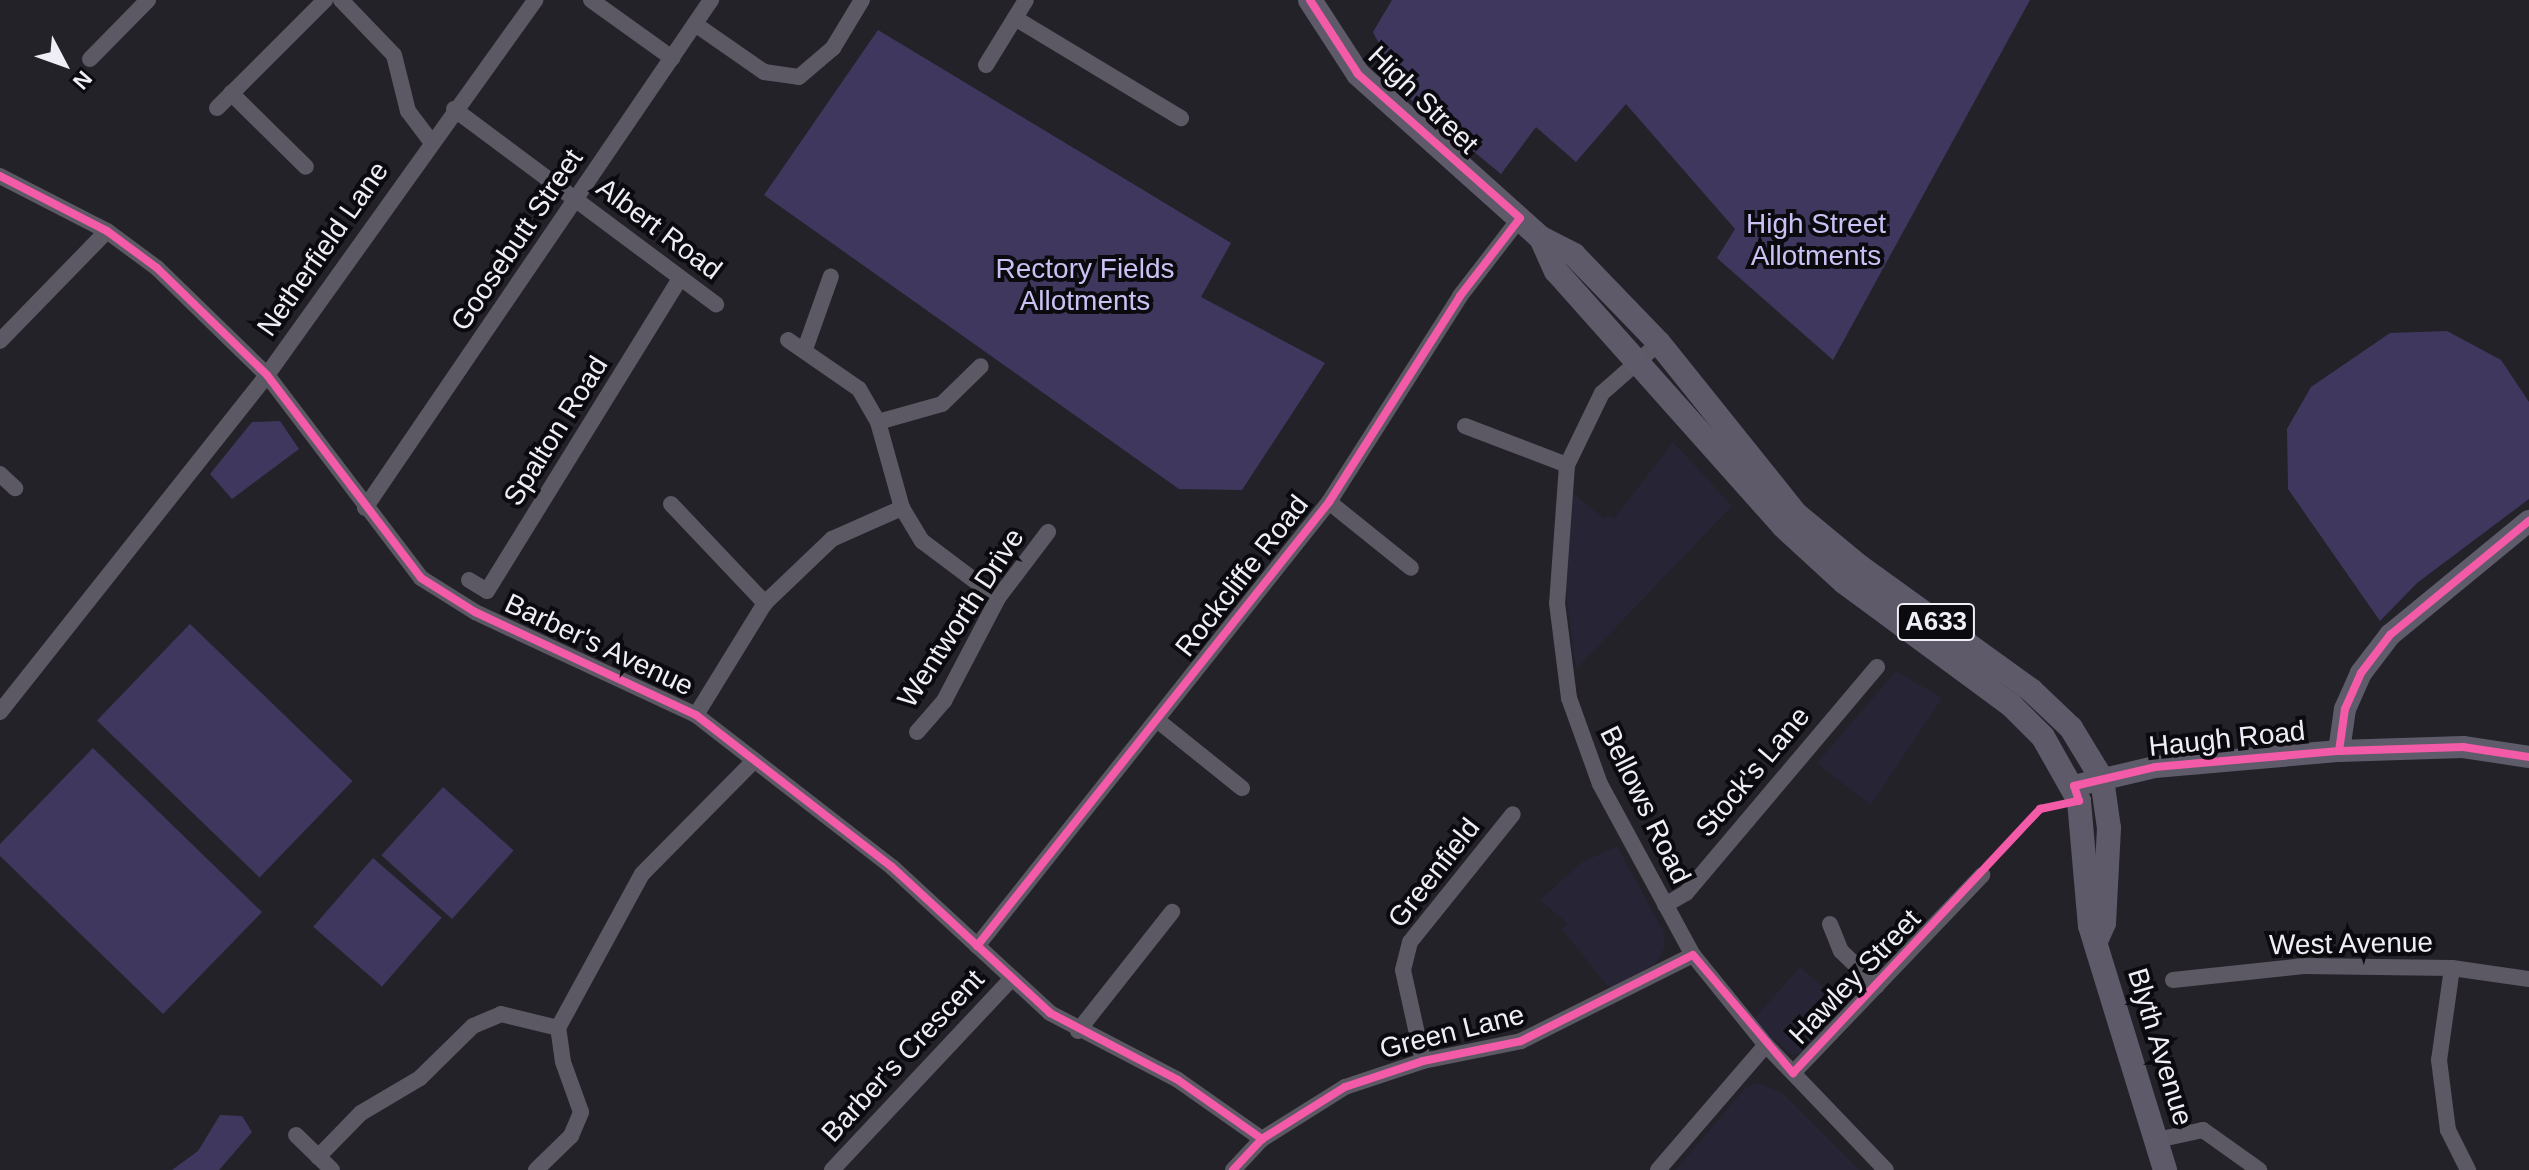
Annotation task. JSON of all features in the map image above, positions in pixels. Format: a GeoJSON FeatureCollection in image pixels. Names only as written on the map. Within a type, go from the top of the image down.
{"type":"FeatureCollection","features":[{"type":"Feature","properties":{"kind":"main road","name":"High Street"},"geometry":{"type":"LineString","coordinates":[[1310,0],[1358,74],[1541,238],[1574,255],[1659,343],[1796,514],[2053,708],[2090,752],[2102,779],[2109,828],[2104,923],[2096,941]]}},
{"type":"Feature","properties":{"kind":"main road","name":"High Street"},"geometry":{"type":"LineString","coordinates":[[1541,238],[1556,271],[1783,526],[1844,582],[2011,705],[2043,737],[2074,786],[2090,926],[2096,941]]}},
{"type":"Feature","properties":{"kind":"main road","name":"Blyth Avenue"},"geometry":{"type":"LineString","coordinates":[[2096,941],[2165,1170]]}},
{"type":"Feature","properties":{"kind":"street"},"geometry":{"type":"LineString","coordinates":[[90,59],[148,0]]}},
{"type":"Feature","properties":{"kind":"street"},"geometry":{"type":"LineString","coordinates":[[217,108],[325,0]]}},
{"type":"Feature","properties":{"kind":"street"},"geometry":{"type":"LineString","coordinates":[[341,0],[394,55],[408,111],[431,141]]}},
{"type":"Feature","properties":{"kind":"street","name":"Netherfield Lane"},"geometry":{"type":"LineString","coordinates":[[0,712],[267,375],[431,141],[535,0]]}},
{"type":"Feature","properties":{"kind":"street"},"geometry":{"type":"LineString","coordinates":[[591,0],[672,58]]}},
{"type":"Feature","properties":{"kind":"street","name":"Goosebutt Street"},"geometry":{"type":"LineString","coordinates":[[365,508],[711,0]]}},
{"type":"Feature","properties":{"kind":"street"},"geometry":{"type":"LineString","coordinates":[[695,24],[764,72],[799,77],[833,48],[862,0]]}},
{"type":"Feature","properties":{"kind":"street"},"geometry":{"type":"LineString","coordinates":[[986,65],[1026,0]]}},
{"type":"Feature","properties":{"kind":"street"},"geometry":{"type":"LineString","coordinates":[[1015,18],[1181,118]]}},
{"type":"Feature","properties":{"kind":"street"},"geometry":{"type":"LineString","coordinates":[[231,93],[306,167]]}},
{"type":"Feature","properties":{"kind":"street","name":"Albert Road"},"geometry":{"type":"LineString","coordinates":[[454,109],[716,304]]}},
{"type":"Feature","properties":{"kind":"street","name":"Barber's Avenue"},"geometry":{"type":"LineString","coordinates":[[0,176],[107,231],[157,268],[267,375],[421,578],[475,612],[696,715],[892,867],[1012,978],[1078,1031],[1178,1080],[1262,1139]]}},
{"type":"Feature","properties":{"kind":"street","name":"Rockcliffe Road"},"geometry":{"type":"LineString","coordinates":[[977,946],[1329,502],[1460,296],[1520,218]]}},
{"type":"Feature","properties":{"kind":"street"},"geometry":{"type":"LineString","coordinates":[[0,341],[107,231]]}},
{"type":"Feature","properties":{"kind":"street"},"geometry":{"type":"LineString","coordinates":[[805,349],[831,276]]}},
{"type":"Feature","properties":{"kind":"street","name":"Spalton Road"},"geometry":{"type":"LineString","coordinates":[[469,580],[487,591],[680,278]]}},
{"type":"Feature","properties":{"kind":"street"},"geometry":{"type":"LineString","coordinates":[[788,340],[859,389],[878,422],[902,508],[922,541],[998,598]]}},
{"type":"Feature","properties":{"kind":"street","name":"Bellows Road"},"geometry":{"type":"LineString","coordinates":[[1659,343],[1602,393],[1567,465],[1557,603],[1569,698],[1600,784],[1693,955],[1766,1045],[1886,1170]]}},
{"type":"Feature","properties":{"kind":"street"},"geometry":{"type":"LineString","coordinates":[[878,422],[942,404],[981,366]]}},
{"type":"Feature","properties":{"kind":"street"},"geometry":{"type":"LineString","coordinates":[[1465,426],[1567,465]]}},
{"type":"Feature","properties":{"kind":"street"},"geometry":{"type":"LineString","coordinates":[[0,474],[15,488]]}},
{"type":"Feature","properties":{"kind":"street"},"geometry":{"type":"LineString","coordinates":[[1329,502],[1411,568]]}},
{"type":"Feature","properties":{"kind":"street"},"geometry":{"type":"LineString","coordinates":[[671,504],[765,603]]}},
{"type":"Feature","properties":{"kind":"street"},"geometry":{"type":"LineString","coordinates":[[696,715],[765,603],[832,539],[902,508]]}},
{"type":"Feature","properties":{"kind":"street"},"geometry":{"type":"LineString","coordinates":[[2339,751],[2345,709],[2356,685],[2390,635],[2529,521]]}},
{"type":"Feature","properties":{"kind":"street","name":"Wentworth Drive"},"geometry":{"type":"LineString","coordinates":[[917,732],[944,701],[998,598],[1048,532]]}},
{"type":"Feature","properties":{"kind":"street","name":"Stock's Lane"},"geometry":{"type":"LineString","coordinates":[[1665,905],[1686,893],[1877,667]]}},
{"type":"Feature","properties":{"kind":"street"},"geometry":{"type":"LineString","coordinates":[[1157,720],[1242,788]]}},
{"type":"Feature","properties":{"kind":"street","name":"Haugh Road"},"geometry":{"type":"LineString","coordinates":[[2074,786],[2155,767],[2339,751],[2463,747],[2529,757]]}},
{"type":"Feature","properties":{"kind":"street"},"geometry":{"type":"LineString","coordinates":[[536,1170],[571,1136],[581,1112],[563,1062],[558,1028],[642,874],[753,762]]}},
{"type":"Feature","properties":{"kind":"street","name":"Greenfield"},"geometry":{"type":"LineString","coordinates":[[1423,1061],[1403,970],[1404,956],[1418,929],[1513,814]]}},
{"type":"Feature","properties":{"kind":"street","name":"Hawley Street"},"geometry":{"type":"LineString","coordinates":[[1793,1073],[1982,875]]}},
{"type":"Feature","properties":{"kind":"street"},"geometry":{"type":"LineString","coordinates":[[1078,1031],[1172,912]]}},
{"type":"Feature","properties":{"kind":"street"},"geometry":{"type":"LineString","coordinates":[[1830,924],[1841,951],[1877,986]]}},
{"type":"Feature","properties":{"kind":"street","name":"Green Lane"},"geometry":{"type":"LineString","coordinates":[[1233,1170],[1262,1139],[1345,1087],[1423,1061],[1521,1041],[1693,955]]}},
{"type":"Feature","properties":{"kind":"street","name":"West Avenue"},"geometry":{"type":"LineString","coordinates":[[2173,980],[2303,966],[2452,968],[2529,979]]}},
{"type":"Feature","properties":{"kind":"street"},"geometry":{"type":"LineString","coordinates":[[2452,968],[2439,1060],[2448,1130],[2468,1170]]}},
{"type":"Feature","properties":{"kind":"street","name":"Barber's Crescent"},"geometry":{"type":"LineString","coordinates":[[832,1170],[1012,978]]}},
{"type":"Feature","properties":{"kind":"street"},"geometry":{"type":"LineString","coordinates":[[318,1157],[361,1113],[420,1078],[473,1026],[501,1014],[558,1028]]}},
{"type":"Feature","properties":{"kind":"street"},"geometry":{"type":"LineString","coordinates":[[1658,1170],[1766,1045]]}},
{"type":"Feature","properties":{"kind":"street"},"geometry":{"type":"LineString","coordinates":[[2157,1140],[2203,1130],[2259,1170]]}},
{"type":"Feature","properties":{"kind":"street"},"geometry":{"type":"LineString","coordinates":[[296,1135],[332,1170]]}},
{"type":"Feature","properties":{"kind":"shaded area"},"geometry":{"type":"Polygon","coordinates":[[[1673,442],[1732,506],[1576,669],[1564,578],[1572,492],[1604,519],[1608,515],[1614,519],[1673,442]]]}},
{"type":"Feature","properties":{"kind":"shaded area"},"geometry":{"type":"Polygon","coordinates":[[[1896,671],[1942,698],[1871,805],[1817,763],[1896,671]]]}},
{"type":"Feature","properties":{"kind":"shaded area"},"geometry":{"type":"Polygon","coordinates":[[[1617,846],[1663,931],[1665,947],[1655,964],[1610,989],[1561,928],[1568,924],[1540,900],[1581,863],[1617,846]]]}},
{"type":"Feature","properties":{"kind":"shaded area"},"geometry":{"type":"Polygon","coordinates":[[[1800,967],[1848,1009],[1805,1054],[1792,1055],[1752,1021],[1800,967]]]}},
{"type":"Feature","properties":{"kind":"shaded area"},"geometry":{"type":"Polygon","coordinates":[[[1757,1083],[1782,1093],[1859,1170],[1676,1170],[1745,1088],[1757,1083]]]}},
{"type":"Feature","properties":{"kind":"green space","name":"High Street Allotments"},"geometry":{"type":"Polygon","coordinates":[[[1392,0],[2030,0],[1833,360],[1717,258],[1735,229],[1626,104],[1576,162],[1536,127],[1501,174],[1404,94],[1373,32],[1392,0]]]}},
{"type":"Feature","properties":{"kind":"green space","name":"Rectory Fields Allotments"},"geometry":{"type":"Polygon","coordinates":[[[878,30],[1231,243],[1201,297],[1325,363],[1242,490],[1179,489],[764,195],[878,30]]]}},
{"type":"Feature","properties":{"kind":"green space"},"geometry":{"type":"Polygon","coordinates":[[[2447,331],[2501,360],[2529,402],[2529,499],[2417,583],[2380,621],[2288,489],[2287,429],[2311,387],[2390,333],[2447,331]]]}},
{"type":"Feature","properties":{"kind":"green space"},"geometry":{"type":"Polygon","coordinates":[[[280,421],[299,449],[232,499],[210,474],[252,422],[280,421]]]}},
{"type":"Feature","properties":{"kind":"green space"},"geometry":{"type":"Polygon","coordinates":[[[190,624],[353,781],[259,877],[97,720],[190,624]]]}},
{"type":"Feature","properties":{"kind":"green space"},"geometry":{"type":"Polygon","coordinates":[[[93,748],[262,912],[163,1014],[0,856],[0,844],[93,748]]]}},
{"type":"Feature","properties":{"kind":"green space"},"geometry":{"type":"Polygon","coordinates":[[[443,787],[514,851],[452,919],[381,855],[443,787]]]}},
{"type":"Feature","properties":{"kind":"green space"},"geometry":{"type":"Polygon","coordinates":[[[373,858],[442,918],[382,986],[313,927],[373,858]]]}},
{"type":"Feature","properties":{"kind":"green space"},"geometry":{"type":"Polygon","coordinates":[[[220,1115],[242,1116],[252,1132],[219,1170],[172,1170],[198,1151],[220,1115]]]}},
{"type":"Feature","properties":{"kind":"cycle path"},"geometry":{"type":"LineString","coordinates":[[977,946],[1329,502],[1460,296],[1520,218],[1358,74],[1310,0]]}},
{"type":"Feature","properties":{"kind":"cycle path"},"geometry":{"type":"LineString","coordinates":[[0,176],[107,231],[157,268],[267,375],[421,578],[475,612],[696,715],[892,867],[1050,1013],[1178,1080],[1262,1139]]}},
{"type":"Feature","properties":{"kind":"cycle path"},"geometry":{"type":"LineString","coordinates":[[2339,751],[2345,709],[2361,673],[2390,635],[2529,521]]}},
{"type":"Feature","properties":{"kind":"cycle path"},"geometry":{"type":"LineString","coordinates":[[1233,1170],[1262,1139],[1345,1087],[1423,1061],[1521,1041],[1693,955],[1793,1073],[2040,809],[2079,801],[2074,786],[2155,767],[2339,751],[2463,747],[2529,757]]}}]}
